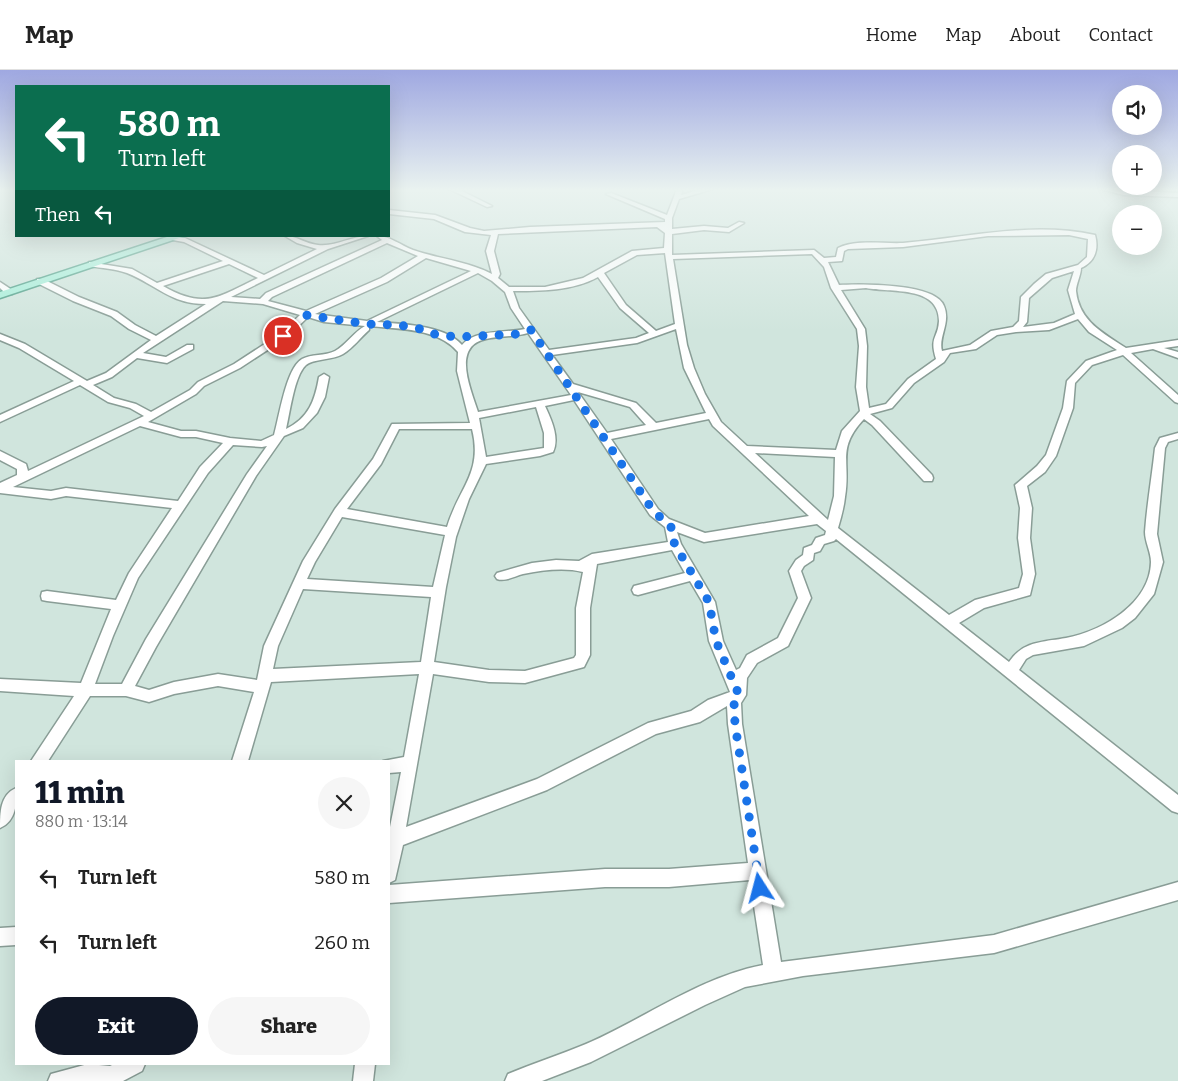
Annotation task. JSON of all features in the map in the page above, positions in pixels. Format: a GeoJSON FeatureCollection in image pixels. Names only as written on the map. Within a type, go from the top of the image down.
{"type":"FeatureCollection","features":[{"type":"Feature","properties":{"kind":"main road"},"geometry":{"type":"LineString","coordinates":[[5,293],[92,264],[180,238]]}},
{"type":"Feature","properties":{"kind":"street"},"geometry":{"type":"LineString","coordinates":[[494,236],[490,248],[496,274],[494,279]]}},
{"type":"Feature","properties":{"kind":"street"},"geometry":{"type":"LineString","coordinates":[[667,236],[689,368],[717,424],[819,519],[1178,805]]}},
{"type":"Feature","properties":{"kind":"street"},"geometry":{"type":"LineString","coordinates":[[824,260],[839,259],[841,250],[847,247],[902,245],[971,236]]}},
{"type":"Feature","properties":{"kind":"street"},"geometry":{"type":"LineString","coordinates":[[1016,329],[1023,322],[1025,297],[1049,276],[1078,269],[1091,257],[1093,249],[1092,237],[1087,236]]}},
{"type":"Feature","properties":{"kind":"street"},"geometry":{"type":"LineString","coordinates":[[290,237],[301,243],[324,249]]}},
{"type":"Feature","properties":{"kind":"street"},"geometry":{"type":"LineString","coordinates":[[0,419],[85,383],[109,375],[157,340],[218,300],[324,249],[361,237]]}},
{"type":"Feature","properties":{"kind":"street"},"geometry":{"type":"LineString","coordinates":[[180,238],[264,278]]}},
{"type":"Feature","properties":{"kind":"street"},"geometry":{"type":"LineString","coordinates":[[263,302],[264,298],[383,239],[423,256],[451,262],[476,271],[494,279],[507,289],[515,308],[654,512],[671,526],[696,536],[716,537],[819,519]]}},
{"type":"Feature","properties":{"kind":"street"},"geometry":{"type":"LineString","coordinates":[[507,289],[524,291],[554,288],[586,280],[600,274],[625,257],[635,253],[811,252],[824,260],[862,334],[860,380],[864,413],[876,423],[928,478]]}},
{"type":"Feature","properties":{"kind":"street"},"geometry":{"type":"LineString","coordinates":[[0,488],[152,416],[278,339],[305,315],[384,280],[423,256]]}},
{"type":"Feature","properties":{"kind":"street"},"geometry":{"type":"LineString","coordinates":[[112,258],[126,264],[128,271]]}},
{"type":"Feature","properties":{"kind":"street"},"geometry":{"type":"LineString","coordinates":[[156,286],[230,261]]}},
{"type":"Feature","properties":{"kind":"street"},"geometry":{"type":"LineString","coordinates":[[92,264],[128,271],[190,302],[218,300],[263,302],[305,315],[366,326],[377,324],[407,326],[456,341],[462,351],[462,378],[476,421],[479,468],[465,494],[438,592],[411,763],[392,840],[390,863]]}},
{"type":"Feature","properties":{"kind":"street"},"geometry":{"type":"LineString","coordinates":[[1078,269],[1072,290],[1079,315],[1102,339],[1124,351],[1178,400]]}},
{"type":"Feature","properties":{"kind":"street"},"geometry":{"type":"LineString","coordinates":[[280,436],[293,381],[302,363],[340,352],[366,326],[476,271]]}},
{"type":"Feature","properties":{"kind":"street"},"geometry":{"type":"LineString","coordinates":[[600,274],[610,292],[624,308],[654,333]]}},
{"type":"Feature","properties":{"kind":"street"},"geometry":{"type":"LineString","coordinates":[[40,281],[76,299],[114,314],[132,327],[157,340]]}},
{"type":"Feature","properties":{"kind":"street"},"geometry":{"type":"LineString","coordinates":[[0,284],[5,293]]}},
{"type":"Feature","properties":{"kind":"street"},"geometry":{"type":"LineString","coordinates":[[838,289],[866,286],[927,294],[937,300],[940,305],[943,325],[939,329],[936,348],[941,360]]}},
{"type":"Feature","properties":{"kind":"street"},"geometry":{"type":"LineString","coordinates":[[512,299],[524,291]]}},
{"type":"Feature","properties":{"kind":"street"},"geometry":{"type":"LineString","coordinates":[[190,302],[195,315]]}},
{"type":"Feature","properties":{"kind":"street"},"geometry":{"type":"LineString","coordinates":[[773,972],[735,724],[734,702],[739,695],[740,675],[745,672],[752,659],[783,642],[805,598],[800,593],[796,568],[809,557],[808,551],[816,548],[820,541],[830,538],[833,530],[840,496],[840,454],[847,431],[864,413],[889,406],[911,381],[941,360],[950,350],[973,347],[994,333],[1016,329],[1041,329],[1068,322],[1079,315]]}},
{"type":"Feature","properties":{"kind":"street"},"geometry":{"type":"LineString","coordinates":[[1068,322],[1092,330]]}},
{"type":"Feature","properties":{"kind":"street"},"geometry":{"type":"LineString","coordinates":[[547,353],[637,340],[681,325]]}},
{"type":"Feature","properties":{"kind":"street"},"geometry":{"type":"LineString","coordinates":[[437,335],[480,337],[518,334],[531,330]]}},
{"type":"Feature","properties":{"kind":"street"},"geometry":{"type":"LineString","coordinates":[[938,335],[950,350]]}},
{"type":"Feature","properties":{"kind":"street"},"geometry":{"type":"LineString","coordinates":[[0,337],[22,346],[111,400],[133,406],[152,416]]}},
{"type":"Feature","properties":{"kind":"street"},"geometry":{"type":"LineString","coordinates":[[462,351],[468,342],[480,337]]}},
{"type":"Feature","properties":{"kind":"street"},"geometry":{"type":"LineString","coordinates":[[949,622],[980,604],[1025,591],[1029,574],[1024,538],[1026,508],[1022,485],[1041,469],[1051,456],[1068,408],[1070,382],[1089,363],[1124,351],[1178,343]]}},
{"type":"Feature","properties":{"kind":"street"},"geometry":{"type":"LineString","coordinates":[[136,355],[167,360],[190,346]]}},
{"type":"Feature","properties":{"kind":"street"},"geometry":{"type":"LineString","coordinates":[[1151,347],[1178,355]]}},
{"type":"Feature","properties":{"kind":"street"},"geometry":{"type":"LineString","coordinates":[[126,690],[151,643],[267,446],[312,413],[320,401],[324,377]]}},
{"type":"Feature","properties":{"kind":"street"},"geometry":{"type":"LineString","coordinates":[[568,386],[633,405],[654,427]]}},
{"type":"Feature","properties":{"kind":"street"},"geometry":{"type":"LineString","coordinates":[[240,760],[264,682],[272,646],[310,560],[339,512],[377,461],[396,426],[476,421],[539,404],[576,397]]}},
{"type":"Feature","properties":{"kind":"street"},"geometry":{"type":"LineString","coordinates":[[479,468],[502,460],[548,450],[550,443],[546,418],[539,404]]}},
{"type":"Feature","properties":{"kind":"street"},"geometry":{"type":"LineString","coordinates":[[604,437],[712,415]]}},
{"type":"Feature","properties":{"kind":"street"},"geometry":{"type":"LineString","coordinates":[[139,423],[181,434],[196,434],[267,446]]}},
{"type":"Feature","properties":{"kind":"street"},"geometry":{"type":"LineString","coordinates":[[1010,671],[1021,654],[1031,650],[1084,640],[1117,624],[1130,614],[1150,590],[1157,562],[1152,534],[1160,448],[1164,440],[1178,436]]}},
{"type":"Feature","properties":{"kind":"street"},"geometry":{"type":"LineString","coordinates":[[40,760],[86,690],[118,605],[133,576],[194,485],[230,441]]}},
{"type":"Feature","properties":{"kind":"street"},"geometry":{"type":"LineString","coordinates":[[743,449],[840,454]]}},
{"type":"Feature","properties":{"kind":"street"},"geometry":{"type":"LineString","coordinates":[[0,455],[22,467],[21,477],[26,490]]}},
{"type":"Feature","properties":{"kind":"street"},"geometry":{"type":"LineString","coordinates":[[157,503],[194,485]]}},
{"type":"Feature","properties":{"kind":"street"},"geometry":{"type":"LineString","coordinates":[[0,488],[26,490],[40,494],[66,492],[180,505]]}},
{"type":"Feature","properties":{"kind":"street"},"geometry":{"type":"LineString","coordinates":[[339,512],[453,532]]}},
{"type":"Feature","properties":{"kind":"street"},"geometry":{"type":"LineString","coordinates":[[671,526],[675,545],[709,602],[716,641],[739,695]]}},
{"type":"Feature","properties":{"kind":"street"},"geometry":{"type":"LineString","coordinates":[[502,576],[522,568],[587,565],[675,545]]}},
{"type":"Feature","properties":{"kind":"street"},"geometry":{"type":"LineString","coordinates":[[0,685],[86,690],[126,690],[149,696],[174,688],[218,680],[264,682],[427,668],[456,670],[490,676],[525,677],[580,663],[583,655],[583,608],[587,565]]}},
{"type":"Feature","properties":{"kind":"street"},"geometry":{"type":"LineString","coordinates":[[638,590],[692,576]]}},
{"type":"Feature","properties":{"kind":"street"},"geometry":{"type":"LineString","coordinates":[[299,584],[438,592]]}},
{"type":"Feature","properties":{"kind":"street"},"geometry":{"type":"LineString","coordinates":[[47,596],[118,605]]}},
{"type":"Feature","properties":{"kind":"street"},"geometry":{"type":"LineString","coordinates":[[392,840],[541,785],[653,728],[695,717],[713,705],[739,695]]}},
{"type":"Feature","properties":{"kind":"street"},"geometry":{"type":"LineString","coordinates":[[390,766],[411,763]]}},
{"type":"Feature","properties":{"kind":"street"},"geometry":{"type":"LineString","coordinates":[[0,820],[10,799]]}},
{"type":"Feature","properties":{"kind":"street"},"geometry":{"type":"LineString","coordinates":[[390,894],[605,878],[669,878],[758,871]]}},
{"type":"Feature","properties":{"kind":"street"},"geometry":{"type":"LineString","coordinates":[[515,1081],[591,1052],[698,998],[745,978],[803,967],[994,944],[1178,891]]}},
{"type":"Feature","properties":{"kind":"street"},"geometry":{"type":"LineString","coordinates":[[0,937],[15,936]]}},
{"type":"Feature","properties":{"kind":"street"},"geometry":{"type":"LineString","coordinates":[[58,1081],[88,1074],[111,1076],[134,1065]]}},
{"type":"Feature","properties":{"kind":"street"},"geometry":{"type":"LineString","coordinates":[[363,1081],[365,1065]]}},
{"type":"Feature","properties":{"kind":"route"},"geometry":{"type":"LineString","coordinates":[[283,336],[305,315],[367,324],[399,325],[421,329],[437,335],[458,337],[518,334],[531,330],[654,512],[671,526],[675,545],[709,602],[714,618],[716,641],[739,695],[734,702],[735,724],[760,888]]}}]}
